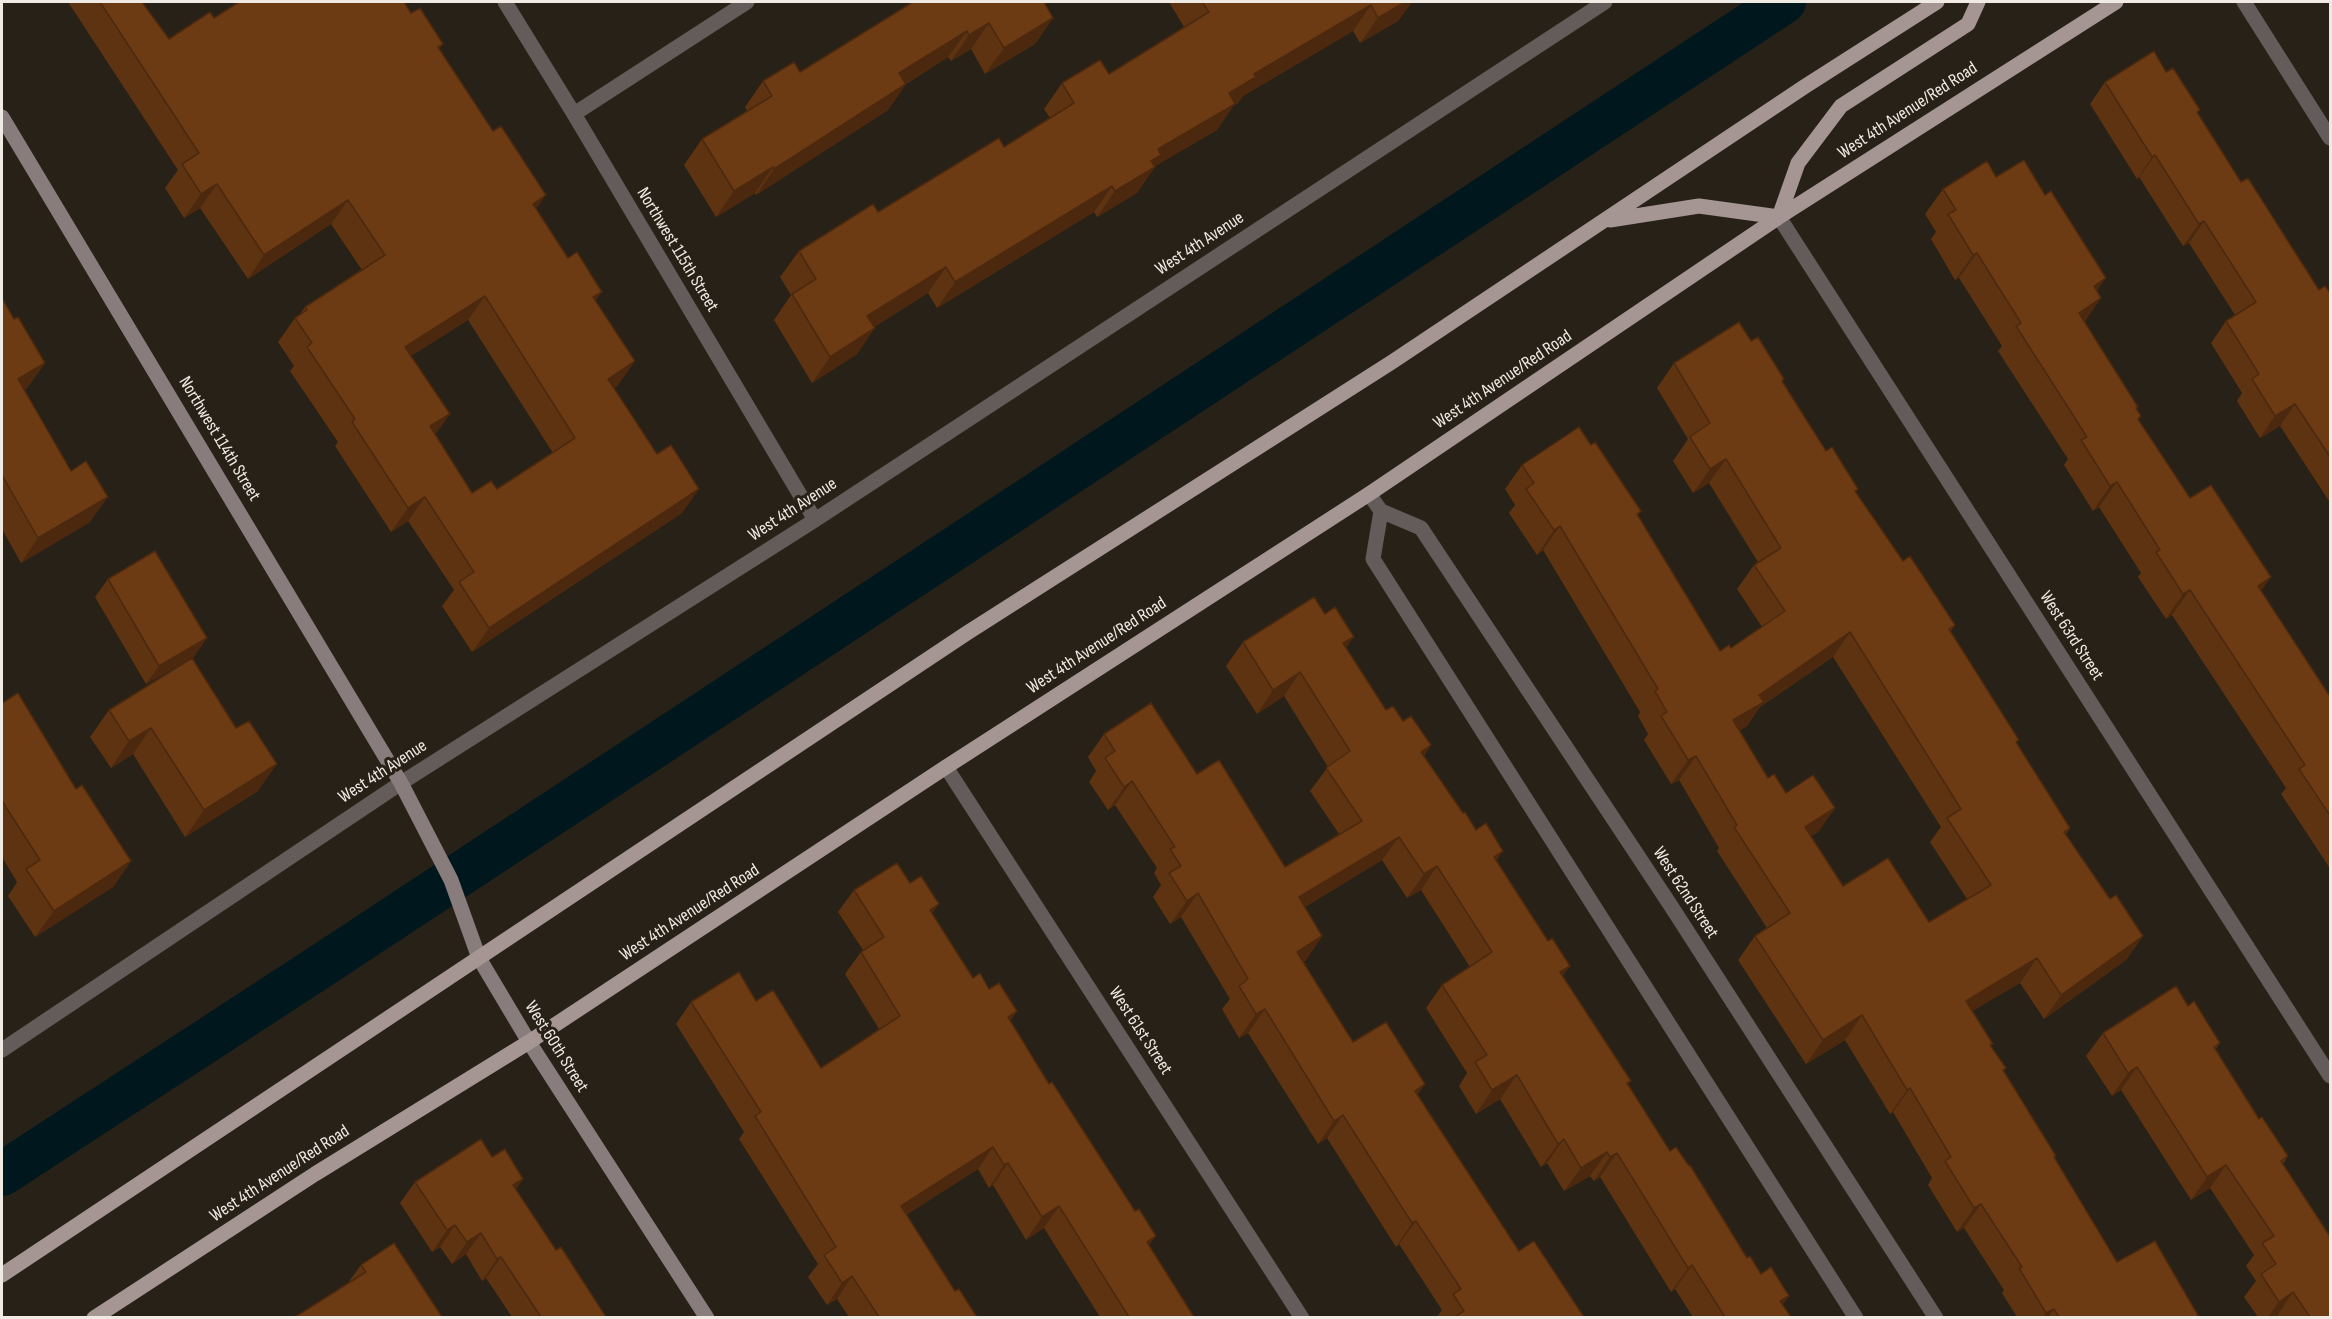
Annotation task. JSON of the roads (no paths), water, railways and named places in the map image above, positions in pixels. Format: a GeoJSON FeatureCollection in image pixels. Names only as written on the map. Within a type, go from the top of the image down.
{"type":"FeatureCollection","features":[{"type":"Feature","properties":{"kind":"main road"},"geometry":{"type":"LineString","coordinates":[[2,1275],[967,633],[1392,362],[1804,87],[1937,2]]}},
{"type":"Feature","properties":{"kind":"main road"},"geometry":{"type":"LineString","coordinates":[[1603,221],[1699,206],[1779,217],[1798,163],[1841,106],[1968,24],[1978,2]]}},
{"type":"Feature","properties":{"kind":"main road","name":"West 4th Avenue/Red Road"},"geometry":{"type":"LineString","coordinates":[[94,1317],[315,1174],[529,1042],[946,767],[1369,494],[1779,217],[2116,2]]}},
{"type":"Feature","properties":{"kind":"street","name":"Northwest 115th Street"},"geometry":{"type":"LineString","coordinates":[[505,2],[815,520]]}},
{"type":"Feature","properties":{"kind":"street"},"geometry":{"type":"LineString","coordinates":[[574,114],[747,2]]}},
{"type":"Feature","properties":{"kind":"street","name":"West 4th Avenue"},"geometry":{"type":"LineString","coordinates":[[2,1050],[401,783],[815,520],[1605,2]]}},
{"type":"Feature","properties":{"kind":"street"},"geometry":{"type":"LineString","coordinates":[[2244,2],[2331,138]]}},
{"type":"Feature","properties":{"kind":"street","name":"Northwest 114th Street"},"geometry":{"type":"LineString","coordinates":[[2,117],[401,783]]}},
{"type":"Feature","properties":{"kind":"street","name":"West 63rd Street"},"geometry":{"type":"LineString","coordinates":[[1779,217],[2331,1076]]}},
{"type":"Feature","properties":{"kind":"street"},"geometry":{"type":"LineString","coordinates":[[1369,494],[1381,511],[1373,559],[1856,1317]]}},
{"type":"Feature","properties":{"kind":"street","name":"West 62nd Street"},"geometry":{"type":"LineString","coordinates":[[1381,511],[1421,528],[1671,906],[1936,1317]]}},
{"type":"Feature","properties":{"kind":"street","name":"West 61st Street"},"geometry":{"type":"LineString","coordinates":[[946,767],[1302,1317]]}},
{"type":"Feature","properties":{"kind":"street","name":"West 60th Street"},"geometry":{"type":"LineString","coordinates":[[401,783],[451,880],[479,958],[529,1042],[707,1317]]}},
{"type":"Feature","properties":{"kind":"waterway"},"geometry":{"type":"LineString","coordinates":[[2,1174],[1784,2]]}}]}
